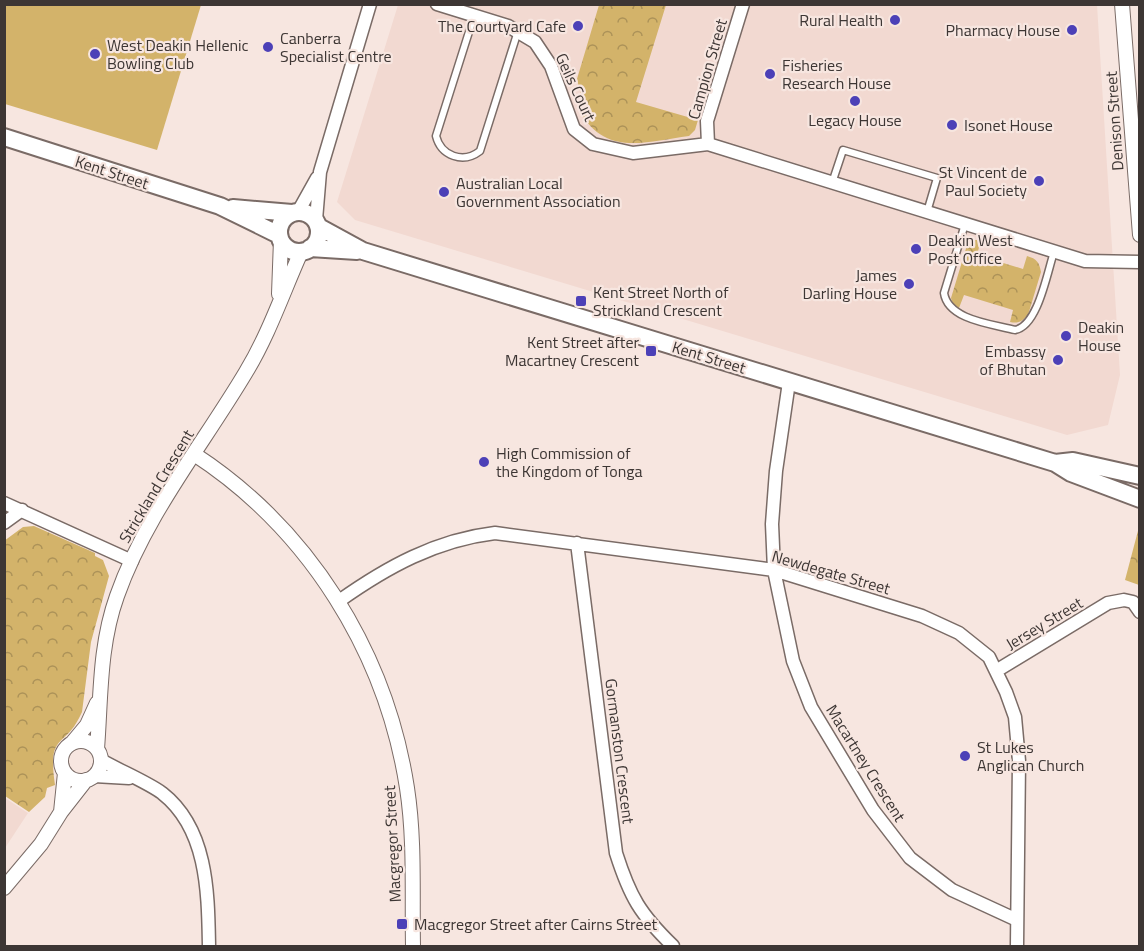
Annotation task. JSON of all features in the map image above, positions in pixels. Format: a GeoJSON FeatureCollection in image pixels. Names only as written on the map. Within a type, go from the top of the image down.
{"type":"FeatureCollection","features":[{"type":"Feature","properties":{"kind":"main road","name":"Kent Street"},"geometry":{"type":"LineString","coordinates":[[4,137],[220,206],[280,237]]}},
{"type":"Feature","properties":{"kind":"main road","name":"Kent Street"},"geometry":{"type":"LineString","coordinates":[[220,206],[295,212]]}},
{"type":"Feature","properties":{"kind":"main road"},"geometry":{"type":"LineString","coordinates":[[295,212],[305,212],[317,223],[318,239],[305,250],[289,249],[280,237],[282,222],[295,212]]}},
{"type":"Feature","properties":{"kind":"main road","name":"Kent Street"},"geometry":{"type":"LineString","coordinates":[[317,223],[363,251],[1056,463],[1071,473],[1140,499]]}},
{"type":"Feature","properties":{"kind":"main road","name":"Kent Street"},"geometry":{"type":"LineString","coordinates":[[305,250],[363,251]]}},
{"type":"Feature","properties":{"kind":"main road","name":"Kent Street"},"geometry":{"type":"LineString","coordinates":[[1056,463],[1073,461],[1140,477]]}},
{"type":"Feature","properties":{"kind":"street"},"geometry":{"type":"LineString","coordinates":[[317,223],[320,172],[370,4]]}},
{"type":"Feature","properties":{"kind":"street","name":"Geils Court"},"geometry":{"type":"LineString","coordinates":[[437,4],[518,30],[535,42],[550,66],[574,129],[593,144],[633,153],[708,144],[1085,261],[1140,261]]}},
{"type":"Feature","properties":{"kind":"street","name":"Campion Street"},"geometry":{"type":"LineString","coordinates":[[708,144],[705,134],[707,121],[743,4]]}},
{"type":"Feature","properties":{"kind":"street","name":"Denison Street"},"geometry":{"type":"LineString","coordinates":[[1122,4],[1140,235]]}},
{"type":"Feature","properties":{"kind":"street"},"geometry":{"type":"LineString","coordinates":[[295,212],[320,172]]}},
{"type":"Feature","properties":{"kind":"street","name":"Strickland Crescent"},"geometry":{"type":"LineString","coordinates":[[278,302],[280,237]]}},
{"type":"Feature","properties":{"kind":"street","name":"Strickland Crescent"},"geometry":{"type":"LineString","coordinates":[[99,754],[98,701],[105,638],[117,597],[132,561],[159,509],[246,371],[268,331],[278,302],[305,250]]}},
{"type":"Feature","properties":{"kind":"street","name":"Macartney Crescent"},"geometry":{"type":"LineString","coordinates":[[789,382],[776,471],[772,524],[774,570],[793,661],[811,707],[873,810],[910,858],[952,891],[1017,920]]}},
{"type":"Feature","properties":{"kind":"street","name":"Macgregor Street"},"geometry":{"type":"LineString","coordinates":[[194,454],[244,492],[286,532],[339,601],[362,642],[380,683],[396,733],[408,789],[413,946]]}},
{"type":"Feature","properties":{"kind":"street"},"geometry":{"type":"LineString","coordinates":[[4,503],[132,561]]}},
{"type":"Feature","properties":{"kind":"street"},"geometry":{"type":"LineString","coordinates":[[4,523],[22,510]]}},
{"type":"Feature","properties":{"kind":"street","name":"Newdegate Street"},"geometry":{"type":"LineString","coordinates":[[339,601],[392,566],[465,536],[495,533],[774,570],[922,616],[959,633],[989,657],[1015,717],[1019,761],[1017,946]]}},
{"type":"Feature","properties":{"kind":"street","name":"Gormanston Crescent"},"geometry":{"type":"LineString","coordinates":[[577,543],[616,853],[628,891],[647,921],[673,946]]}},
{"type":"Feature","properties":{"kind":"street","name":"Jersey Street"},"geometry":{"type":"LineString","coordinates":[[996,671],[1108,603],[1124,600],[1133,602],[1140,612]]}},
{"type":"Feature","properties":{"kind":"street","name":"Strickland Crescent"},"geometry":{"type":"LineString","coordinates":[[72,743],[87,725],[98,701]]}},
{"type":"Feature","properties":{"kind":"street"},"geometry":{"type":"LineString","coordinates":[[61,812],[65,773],[62,757],[72,743],[86,742],[133,779],[162,793],[188,823],[202,855],[207,887],[209,946]]}},
{"type":"Feature","properties":{"kind":"street"},"geometry":{"type":"LineString","coordinates":[[4,888],[41,844],[61,812],[99,769],[99,754]]}},
{"type":"Feature","properties":{"kind":"street"},"geometry":{"type":"LineString","coordinates":[[65,773],[77,781],[90,778],[133,779]]}},
{"type":"Feature","properties":{"kind":"lane"},"geometry":{"type":"LineString","coordinates":[[474,16],[436,136],[445,153],[462,158],[480,151],[518,30]]}},
{"type":"Feature","properties":{"kind":"lane"},"geometry":{"type":"LineString","coordinates":[[832,183],[843,150],[937,178],[927,212]]}},
{"type":"Feature","properties":{"kind":"lane"},"geometry":{"type":"LineString","coordinates":[[965,224],[944,293],[945,302],[954,311],[994,324],[1015,330],[1022,329],[1032,320],[1054,251]]}},
{"type":"Feature","properties":{"kind":"shaded area"},"geometry":{"type":"Polygon","coordinates":[[[398,5],[1097,5],[1120,375],[1108,425],[1067,435],[355,220],[337,202],[398,5]]]}},
{"type":"Feature","properties":{"kind":"shaded area"},"geometry":{"type":"Polygon","coordinates":[[[5,798],[28,813],[5,848],[5,798]]]}},
{"type":"Feature","properties":{"kind":"green space","name":"West Deakin Hellenic Bowling Club"},"geometry":{"type":"Polygon","coordinates":[[[4,5],[201,5],[157,150],[5,104],[4,5]]]}},
{"type":"Feature","properties":{"kind":"green space"},"geometry":{"type":"Polygon","coordinates":[[[599,5],[666,5],[636,102],[698,120],[695,130],[689,136],[627,143],[601,135],[589,125],[579,110],[582,100],[577,79],[599,5]]]}},
{"type":"Feature","properties":{"kind":"green space"},"geometry":{"type":"Polygon","coordinates":[[[981,240],[977,255],[1023,269],[1027,256],[1038,263],[1041,272],[1028,315],[1022,320],[1016,323],[1010,322],[1013,310],[964,295],[959,308],[953,304],[951,298],[968,242],[981,240]]]}},
{"type":"Feature","properties":{"kind":"green space"},"geometry":{"type":"Polygon","coordinates":[[[34,526],[95,553],[95,556],[103,560],[109,576],[91,642],[82,712],[76,724],[59,743],[53,756],[55,785],[47,788],[45,797],[29,812],[5,796],[4,541],[23,527],[34,526]]]}},
{"type":"Feature","properties":{"kind":"green space"},"geometry":{"type":"Polygon","coordinates":[[[1139,527],[1139,585],[1125,580],[1139,527]]]}},
{"type":"Feature","properties":{"kind":"place","name":"Rural Health"},"geometry":{"type":"Point","coordinates":[895,20]}},
{"type":"Feature","properties":{"kind":"place","name":"The Courtyard Cafe"},"geometry":{"type":"Point","coordinates":[578,26]}},
{"type":"Feature","properties":{"kind":"place","name":"Pharmacy House"},"geometry":{"type":"Point","coordinates":[1072,30]}},
{"type":"Feature","properties":{"kind":"place","name":"Canberra Specialist Centre"},"geometry":{"type":"Point","coordinates":[268,47]}},
{"type":"Feature","properties":{"kind":"place","name":"West Deakin Hellenic Bowling Club"},"geometry":{"type":"Point","coordinates":[95,54]}},
{"type":"Feature","properties":{"kind":"place","name":"Fisheries Research House"},"geometry":{"type":"Point","coordinates":[770,74]}},
{"type":"Feature","properties":{"kind":"place","name":"Legacy House"},"geometry":{"type":"Point","coordinates":[855,101]}},
{"type":"Feature","properties":{"kind":"place","name":"Isonet House"},"geometry":{"type":"Point","coordinates":[952,125]}},
{"type":"Feature","properties":{"kind":"place","name":"St Vincent de Paul Society"},"geometry":{"type":"Point","coordinates":[1039,181]}},
{"type":"Feature","properties":{"kind":"place","name":"Australian Local Government Association"},"geometry":{"type":"Point","coordinates":[444,192]}},
{"type":"Feature","properties":{"kind":"place","name":"Deakin West Post Office"},"geometry":{"type":"Point","coordinates":[916,249]}},
{"type":"Feature","properties":{"kind":"place","name":"James Darling House"},"geometry":{"type":"Point","coordinates":[909,284]}},
{"type":"Feature","properties":{"kind":"place","name":"Kent Street North of Strickland Crescent"},"geometry":{"type":"Point","coordinates":[581,301]}},
{"type":"Feature","properties":{"kind":"place","name":"Deakin House"},"geometry":{"type":"Point","coordinates":[1066,336]}},
{"type":"Feature","properties":{"kind":"place","name":"Kent Street after Macartney Crescent"},"geometry":{"type":"Point","coordinates":[651,351]}},
{"type":"Feature","properties":{"kind":"place","name":"Embassy of Bhutan"},"geometry":{"type":"Point","coordinates":[1058,360]}},
{"type":"Feature","properties":{"kind":"place","name":"High Commission of the Kingdom of Tonga"},"geometry":{"type":"Point","coordinates":[484,462]}},
{"type":"Feature","properties":{"kind":"place","name":"St Lukes Anglican Church"},"geometry":{"type":"Point","coordinates":[965,756]}},
{"type":"Feature","properties":{"kind":"place","name":"Macgregor Street after Cairns Street"},"geometry":{"type":"Point","coordinates":[402,924]}}]}
